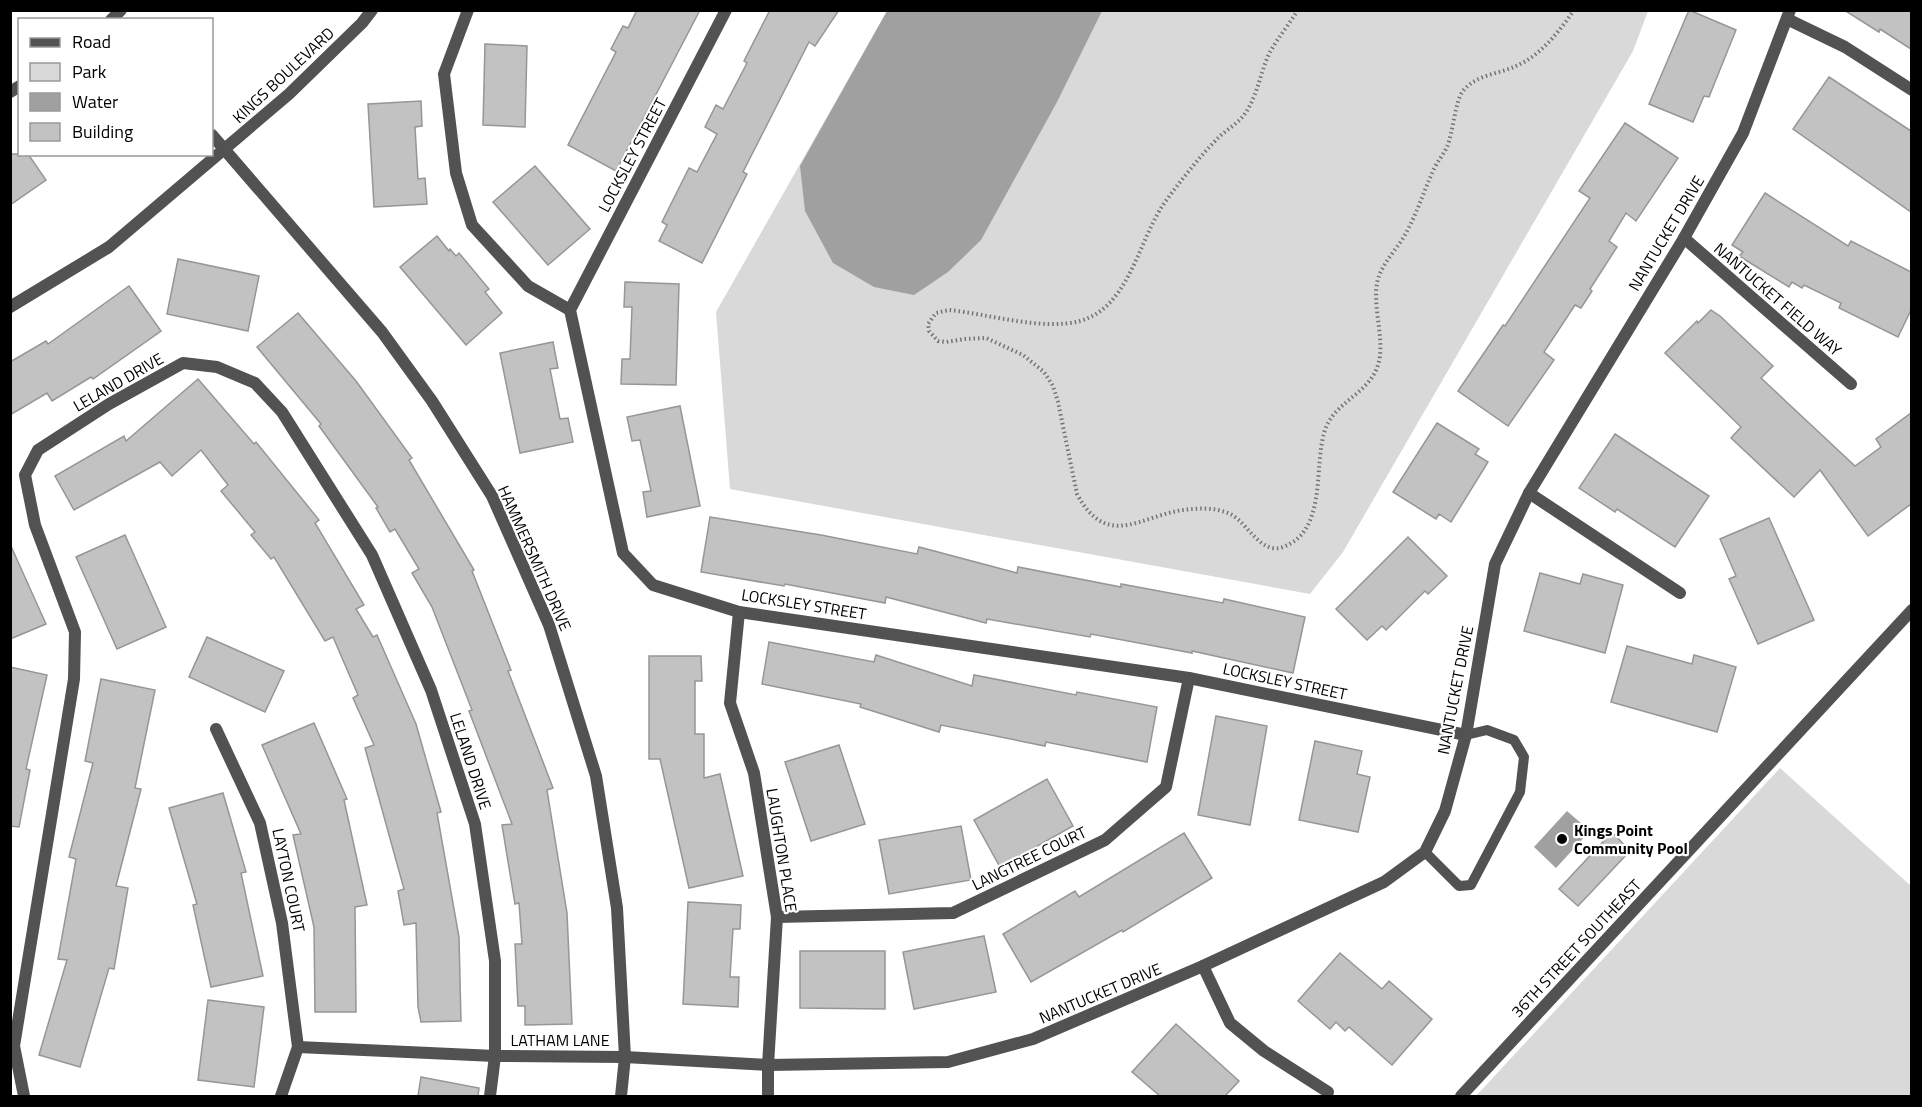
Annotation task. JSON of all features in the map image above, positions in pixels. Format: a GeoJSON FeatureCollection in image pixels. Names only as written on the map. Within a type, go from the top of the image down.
{"type":"FeatureCollection","features":[{"type":"Feature","properties":{"kind":"street","name":"KINGS BOULEVARD"},"geometry":{"type":"LineString","coordinates":[[10,307],[109,248],[289,94],[362,23],[372,10]]}},
{"type":"Feature","properties":{"kind":"street"},"geometry":{"type":"LineString","coordinates":[[468,10],[444,74],[456,174],[472,225],[528,286],[570,310]]}},
{"type":"Feature","properties":{"kind":"street","name":"LOCKSLEY STREET"},"geometry":{"type":"LineString","coordinates":[[726,10],[570,310],[623,553],[653,585],[739,612],[1189,678],[1467,735]]}},
{"type":"Feature","properties":{"kind":"street"},"geometry":{"type":"LineString","coordinates":[[1789,15],[1911,90]]}},
{"type":"Feature","properties":{"kind":"street","name":"NANTUCKET DRIVE"},"geometry":{"type":"LineString","coordinates":[[625,1058],[768,1065],[948,1062],[1033,1039],[1203,966],[1384,882],[1425,852],[1445,811],[1467,735],[1495,564],[1529,493],[1683,238],[1743,133],[1789,15]]}},
{"type":"Feature","properties":{"kind":"street","name":"HAMMERSMITH DRIVE"},"geometry":{"type":"LineString","coordinates":[[213,136],[382,332],[432,400],[492,496],[549,625],[596,776],[617,908],[625,1058],[621,1096]]}},
{"type":"Feature","properties":{"kind":"street","name":"NANTUCKET FIELD WAY"},"geometry":{"type":"LineString","coordinates":[[1683,238],[1851,384]]}},
{"type":"Feature","properties":{"kind":"street","name":"LELAND DRIVE"},"geometry":{"type":"LineString","coordinates":[[24,1096],[14,1046],[74,680],[75,632],[35,525],[25,475],[38,450],[109,404],[183,363],[217,367],[255,383],[282,412],[372,555],[431,690],[475,824],[495,961],[495,1056],[490,1096]]}},
{"type":"Feature","properties":{"kind":"street"},"geometry":{"type":"LineString","coordinates":[[1529,493],[1680,593]]}},
{"type":"Feature","properties":{"kind":"street","name":"36TH STREET SOUTHEAST"},"geometry":{"type":"LineString","coordinates":[[1461,1096],[1911,610]]}},
{"type":"Feature","properties":{"kind":"street","name":"LAUGHTON PLACE"},"geometry":{"type":"LineString","coordinates":[[739,612],[730,703],[754,773],[777,917],[768,1096]]}},
{"type":"Feature","properties":{"kind":"street","name":"LANGTREE COURT"},"geometry":{"type":"LineString","coordinates":[[777,917],[953,913],[1105,840],[1166,787],[1189,678]]}},
{"type":"Feature","properties":{"kind":"street","name":"LAYTON COURT"},"geometry":{"type":"LineString","coordinates":[[216,729],[260,823],[282,923],[298,1047],[280,1096]]}},
{"type":"Feature","properties":{"kind":"street"},"geometry":{"type":"LineString","coordinates":[[1203,966],[1230,1023],[1264,1051],[1328,1092]]}},
{"type":"Feature","properties":{"kind":"street"},"geometry":{"type":"LineString","coordinates":[[298,1047],[495,1056]]}},
{"type":"Feature","properties":{"kind":"street","name":"LATHAM LANE"},"geometry":{"type":"LineString","coordinates":[[495,1056],[625,1058]]}},
{"type":"Feature","properties":{"kind":"lane"},"geometry":{"type":"LineString","coordinates":[[1425,852],[1459,886],[1471,885],[1520,792],[1524,757],[1514,740],[1487,730],[1467,735]]}},
{"type":"Feature","properties":{"kind":"path"},"geometry":{"type":"LineString","coordinates":[[1298,10],[1270,53],[1254,98],[1244,117],[1221,135],[1188,171],[1163,204],[1130,271],[1108,306],[1082,320],[1064,324],[1030,322],[949,310],[936,313],[928,324],[929,331],[938,341],[986,338],[1023,355],[1044,372],[1053,386],[1058,402],[1077,494],[1092,515],[1110,525],[1130,526],[1176,511],[1211,509],[1232,515],[1263,544],[1272,548],[1290,544],[1304,530],[1316,503],[1320,452],[1325,429],[1330,418],[1338,409],[1366,386],[1379,363],[1378,278],[1406,234],[1435,167],[1447,147],[1458,99],[1463,90],[1476,81],[1516,66],[1533,55],[1561,28],[1574,10]]}},
{"type":"Feature","properties":{"kind":"green space"},"geometry":{"type":"Polygon","coordinates":[[[887,11],[1648,11],[1633,51],[1343,552],[1310,594],[730,489],[716,312],[887,11]]]}},
{"type":"Feature","properties":{"kind":"green space"},"geometry":{"type":"Polygon","coordinates":[[[1780,768],[1911,886],[1911,1096],[1476,1096],[1780,768]]]}},
{"type":"Feature","properties":{"kind":"water"},"geometry":{"type":"Polygon","coordinates":[[[887,11],[1102,11],[1057,102],[981,240],[948,272],[914,295],[874,287],[833,263],[805,211],[800,166],[887,11]]]}},
{"type":"Feature","properties":{"kind":"water","name":"Kings Point Community Pool"},"geometry":{"type":"Polygon","coordinates":[[[1567,811],[1590,831],[1556,868],[1534,847],[1567,811]]]}},
{"type":"Feature","properties":{"kind":"building"},"geometry":{"type":"Polygon","coordinates":[[[637,10],[700,10],[616,171],[568,145],[616,52],[611,49],[623,26],[628,28],[637,10]]]}},
{"type":"Feature","properties":{"kind":"building"},"geometry":{"type":"Polygon","coordinates":[[[770,10],[839,10],[815,46],[809,42],[743,172],[747,174],[702,263],[659,241],[667,225],[662,222],[689,168],[697,172],[717,134],[705,127],[716,105],[723,109],[747,63],[744,61],[770,10]]]}},
{"type":"Feature","properties":{"kind":"building"},"geometry":{"type":"Polygon","coordinates":[[[1689,10],[1736,30],[1709,97],[1704,96],[1693,122],[1649,104],[1689,10]]]}},
{"type":"Feature","properties":{"kind":"building"},"geometry":{"type":"Polygon","coordinates":[[[1844,10],[1911,10],[1911,49],[1880,29],[1879,32],[1844,10]]]}},
{"type":"Feature","properties":{"kind":"building"},"geometry":{"type":"Polygon","coordinates":[[[485,44],[527,46],[525,127],[483,125],[485,44]]]}},
{"type":"Feature","properties":{"kind":"building"},"geometry":{"type":"Polygon","coordinates":[[[1829,77],[1911,131],[1911,212],[1793,129],[1829,77]]]}},
{"type":"Feature","properties":{"kind":"building"},"geometry":{"type":"Polygon","coordinates":[[[421,101],[422,126],[415,127],[418,179],[425,178],[427,204],[374,207],[368,104],[421,101]]]}},
{"type":"Feature","properties":{"kind":"building"},"geometry":{"type":"Polygon","coordinates":[[[1625,123],[1678,158],[1636,221],[1626,213],[1609,241],[1617,247],[1590,289],[1592,291],[1581,308],[1575,305],[1544,352],[1554,360],[1508,426],[1458,391],[1503,325],[1505,326],[1590,198],[1579,191],[1625,123]]]}},
{"type":"Feature","properties":{"kind":"building"},"geometry":{"type":"Polygon","coordinates":[[[10,154],[29,156],[46,180],[10,205],[10,154]]]}},
{"type":"Feature","properties":{"kind":"building"},"geometry":{"type":"Polygon","coordinates":[[[535,166],[590,229],[548,265],[493,202],[535,166]]]}},
{"type":"Feature","properties":{"kind":"building"},"geometry":{"type":"Polygon","coordinates":[[[1765,193],[1848,246],[1851,241],[1911,272],[1911,310],[1898,337],[1839,308],[1841,303],[1804,285],[1802,288],[1792,282],[1789,287],[1739,256],[1743,252],[1732,245],[1765,193]]]}},
{"type":"Feature","properties":{"kind":"building"},"geometry":{"type":"Polygon","coordinates":[[[437,236],[449,251],[450,249],[456,256],[459,253],[489,289],[485,292],[502,313],[466,345],[400,267],[437,236]]]}},
{"type":"Feature","properties":{"kind":"building"},"geometry":{"type":"Polygon","coordinates":[[[178,259],[259,276],[248,331],[167,314],[178,259]]]}},
{"type":"Feature","properties":{"kind":"building"},"geometry":{"type":"Polygon","coordinates":[[[625,282],[679,284],[676,385],[621,384],[622,359],[630,359],[632,307],[624,307],[625,282]]]}},
{"type":"Feature","properties":{"kind":"building"},"geometry":{"type":"Polygon","coordinates":[[[129,286],[161,331],[93,379],[91,377],[52,401],[47,393],[10,415],[10,362],[46,341],[48,344],[129,286]]]}},
{"type":"Feature","properties":{"kind":"building"},"geometry":{"type":"Polygon","coordinates":[[[1711,310],[1773,366],[1761,378],[1855,466],[1881,447],[1876,439],[1911,413],[1911,504],[1868,536],[1820,470],[1794,497],[1731,438],[1741,427],[1665,353],[1711,310]]]}},
{"type":"Feature","properties":{"kind":"building"},"geometry":{"type":"Polygon","coordinates":[[[298,313],[356,381],[412,458],[409,460],[474,570],[472,571],[511,670],[508,671],[553,788],[547,790],[567,913],[572,1024],[525,1025],[525,1006],[518,1006],[515,944],[522,944],[519,903],[515,904],[502,825],[512,824],[469,711],[472,710],[432,607],[412,573],[419,569],[395,529],[390,532],[376,508],[378,507],[319,426],[321,424],[257,347],[298,313]]]}},
{"type":"Feature","properties":{"kind":"building"},"geometry":{"type":"Polygon","coordinates":[[[553,342],[558,368],[550,369],[560,419],[568,418],[573,442],[520,453],[500,353],[553,342]]]}},
{"type":"Feature","properties":{"kind":"building"},"geometry":{"type":"Polygon","coordinates":[[[198,379],[254,444],[256,442],[319,520],[315,523],[364,605],[356,609],[373,637],[377,635],[416,724],[441,812],[437,813],[459,937],[461,1021],[421,1022],[418,1007],[416,923],[404,925],[398,891],[404,889],[365,748],[374,745],[353,698],[358,695],[333,637],[325,641],[274,557],[271,559],[251,535],[255,532],[221,491],[228,485],[201,450],[172,476],[160,462],[74,510],[55,476],[124,436],[126,441],[198,379]]]}},
{"type":"Feature","properties":{"kind":"building"},"geometry":{"type":"Polygon","coordinates":[[[680,406],[700,506],[647,517],[643,492],[651,491],[640,440],[632,441],[627,417],[680,406]]]}},
{"type":"Feature","properties":{"kind":"building"},"geometry":{"type":"Polygon","coordinates":[[[1437,423],[1479,449],[1475,454],[1488,462],[1451,522],[1439,514],[1436,519],[1393,492],[1437,423]]]}},
{"type":"Feature","properties":{"kind":"building"},"geometry":{"type":"Polygon","coordinates":[[[1615,434],[1709,496],[1675,547],[1617,509],[1615,512],[1579,488],[1615,434]]]}},
{"type":"Feature","properties":{"kind":"building"},"geometry":{"type":"Polygon","coordinates":[[[710,517],[821,535],[917,554],[919,547],[1017,573],[1018,567],[1121,587],[1121,584],[1223,603],[1224,599],[1305,617],[1293,673],[1192,651],[1192,653],[1091,634],[1090,637],[987,619],[986,623],[886,597],[885,603],[785,584],[784,586],[701,572],[710,517]]]}},
{"type":"Feature","properties":{"kind":"building"},"geometry":{"type":"Polygon","coordinates":[[[1769,518],[1814,620],[1758,644],[1729,579],[1736,576],[1720,539],[1769,518]]]}},
{"type":"Feature","properties":{"kind":"building"},"geometry":{"type":"Polygon","coordinates":[[[125,535],[166,627],[117,649],[76,557],[125,535]]]}},
{"type":"Feature","properties":{"kind":"building"},"geometry":{"type":"Polygon","coordinates":[[[1408,537],[1447,576],[1428,594],[1425,591],[1386,630],[1382,626],[1367,640],[1336,609],[1408,537]]]}},
{"type":"Feature","properties":{"kind":"building"},"geometry":{"type":"Polygon","coordinates":[[[10,544],[46,624],[10,639],[10,544]]]}},
{"type":"Feature","properties":{"kind":"building"},"geometry":{"type":"Polygon","coordinates":[[[1540,573],[1580,584],[1583,574],[1623,585],[1605,653],[1524,631],[1540,573]]]}},
{"type":"Feature","properties":{"kind":"building"},"geometry":{"type":"Polygon","coordinates":[[[207,637],[284,671],[265,712],[189,677],[207,637]]]}},
{"type":"Feature","properties":{"kind":"building"},"geometry":{"type":"Polygon","coordinates":[[[769,642],[874,662],[876,655],[972,686],[974,675],[1076,695],[1077,692],[1157,707],[1147,762],[1046,742],[1045,746],[941,725],[939,732],[860,707],[861,704],[762,684],[769,642]]]}},
{"type":"Feature","properties":{"kind":"building"},"geometry":{"type":"Polygon","coordinates":[[[1627,646],[1692,664],[1694,655],[1736,667],[1717,732],[1611,702],[1627,646]]]}},
{"type":"Feature","properties":{"kind":"building"},"geometry":{"type":"Polygon","coordinates":[[[649,656],[701,656],[702,681],[695,681],[695,734],[704,734],[704,778],[720,774],[743,876],[689,888],[660,759],[649,759],[649,656]]]}},
{"type":"Feature","properties":{"kind":"building"},"geometry":{"type":"Polygon","coordinates":[[[10,667],[47,675],[26,769],[30,770],[19,827],[10,826],[10,667]]]}},
{"type":"Feature","properties":{"kind":"building"},"geometry":{"type":"Polygon","coordinates":[[[101,679],[155,690],[135,788],[141,789],[116,886],[128,888],[114,969],[109,968],[80,1067],[39,1055],[67,960],[58,959],[76,859],[69,857],[93,763],[85,761],[101,679]]]}},
{"type":"Feature","properties":{"kind":"building"},"geometry":{"type":"Polygon","coordinates":[[[1216,716],[1267,726],[1250,825],[1198,815],[1216,716]]]}},
{"type":"Feature","properties":{"kind":"building"},"geometry":{"type":"Polygon","coordinates":[[[314,723],[347,799],[344,800],[367,905],[355,907],[356,1012],[315,1012],[314,927],[293,835],[301,834],[262,745],[314,723]]]}},
{"type":"Feature","properties":{"kind":"building"},"geometry":{"type":"Polygon","coordinates":[[[1315,741],[1362,751],[1357,774],[1370,777],[1358,832],[1299,820],[1315,741]]]}},
{"type":"Feature","properties":{"kind":"building"},"geometry":{"type":"Polygon","coordinates":[[[839,745],[865,824],[811,841],[785,762],[839,745]]]}},
{"type":"Feature","properties":{"kind":"building"},"geometry":{"type":"Polygon","coordinates":[[[1047,779],[1073,826],[1000,867],[974,820],[1047,779]]]}},
{"type":"Feature","properties":{"kind":"building"},"geometry":{"type":"Polygon","coordinates":[[[223,793],[246,872],[241,873],[263,976],[211,987],[193,905],[197,904],[169,808],[223,793]]]}},
{"type":"Feature","properties":{"kind":"building"},"geometry":{"type":"Polygon","coordinates":[[[961,826],[971,880],[889,894],[879,840],[961,826]]]}},
{"type":"Feature","properties":{"kind":"building"},"geometry":{"type":"Polygon","coordinates":[[[1612,832],[1630,851],[1578,906],[1559,889],[1612,832]]]}},
{"type":"Feature","properties":{"kind":"building"},"geometry":{"type":"Polygon","coordinates":[[[1184,833],[1212,878],[1123,932],[1122,930],[1031,982],[1003,934],[1075,891],[1079,897],[1184,833]]]}},
{"type":"Feature","properties":{"kind":"building"},"geometry":{"type":"Polygon","coordinates":[[[688,902],[741,905],[740,929],[733,929],[730,977],[739,977],[738,1007],[683,1004],[688,902]]]}},
{"type":"Feature","properties":{"kind":"building"},"geometry":{"type":"Polygon","coordinates":[[[984,936],[996,992],[914,1009],[903,952],[984,936]]]}},
{"type":"Feature","properties":{"kind":"building"},"geometry":{"type":"Polygon","coordinates":[[[800,951],[885,951],[885,1009],[800,1008],[800,951]]]}},
{"type":"Feature","properties":{"kind":"building"},"geometry":{"type":"Polygon","coordinates":[[[1340,953],[1382,989],[1389,981],[1432,1019],[1392,1065],[1349,1027],[1345,1031],[1336,1022],[1330,1029],[1298,1001],[1340,953]]]}},
{"type":"Feature","properties":{"kind":"building"},"geometry":{"type":"Polygon","coordinates":[[[208,1000],[264,1007],[254,1087],[198,1080],[208,1000]]]}},
{"type":"Feature","properties":{"kind":"building"},"geometry":{"type":"Polygon","coordinates":[[[1176,1024],[1239,1081],[1225,1096],[1160,1096],[1132,1072],[1176,1024]]]}},
{"type":"Feature","properties":{"kind":"building"},"geometry":{"type":"Polygon","coordinates":[[[421,1077],[479,1088],[478,1096],[418,1096],[421,1077]]]}},
{"type":"Feature","properties":{"kind":"place","name":"Kings Point Community Pool"},"geometry":{"type":"Point","coordinates":[1562,839]}}]}
